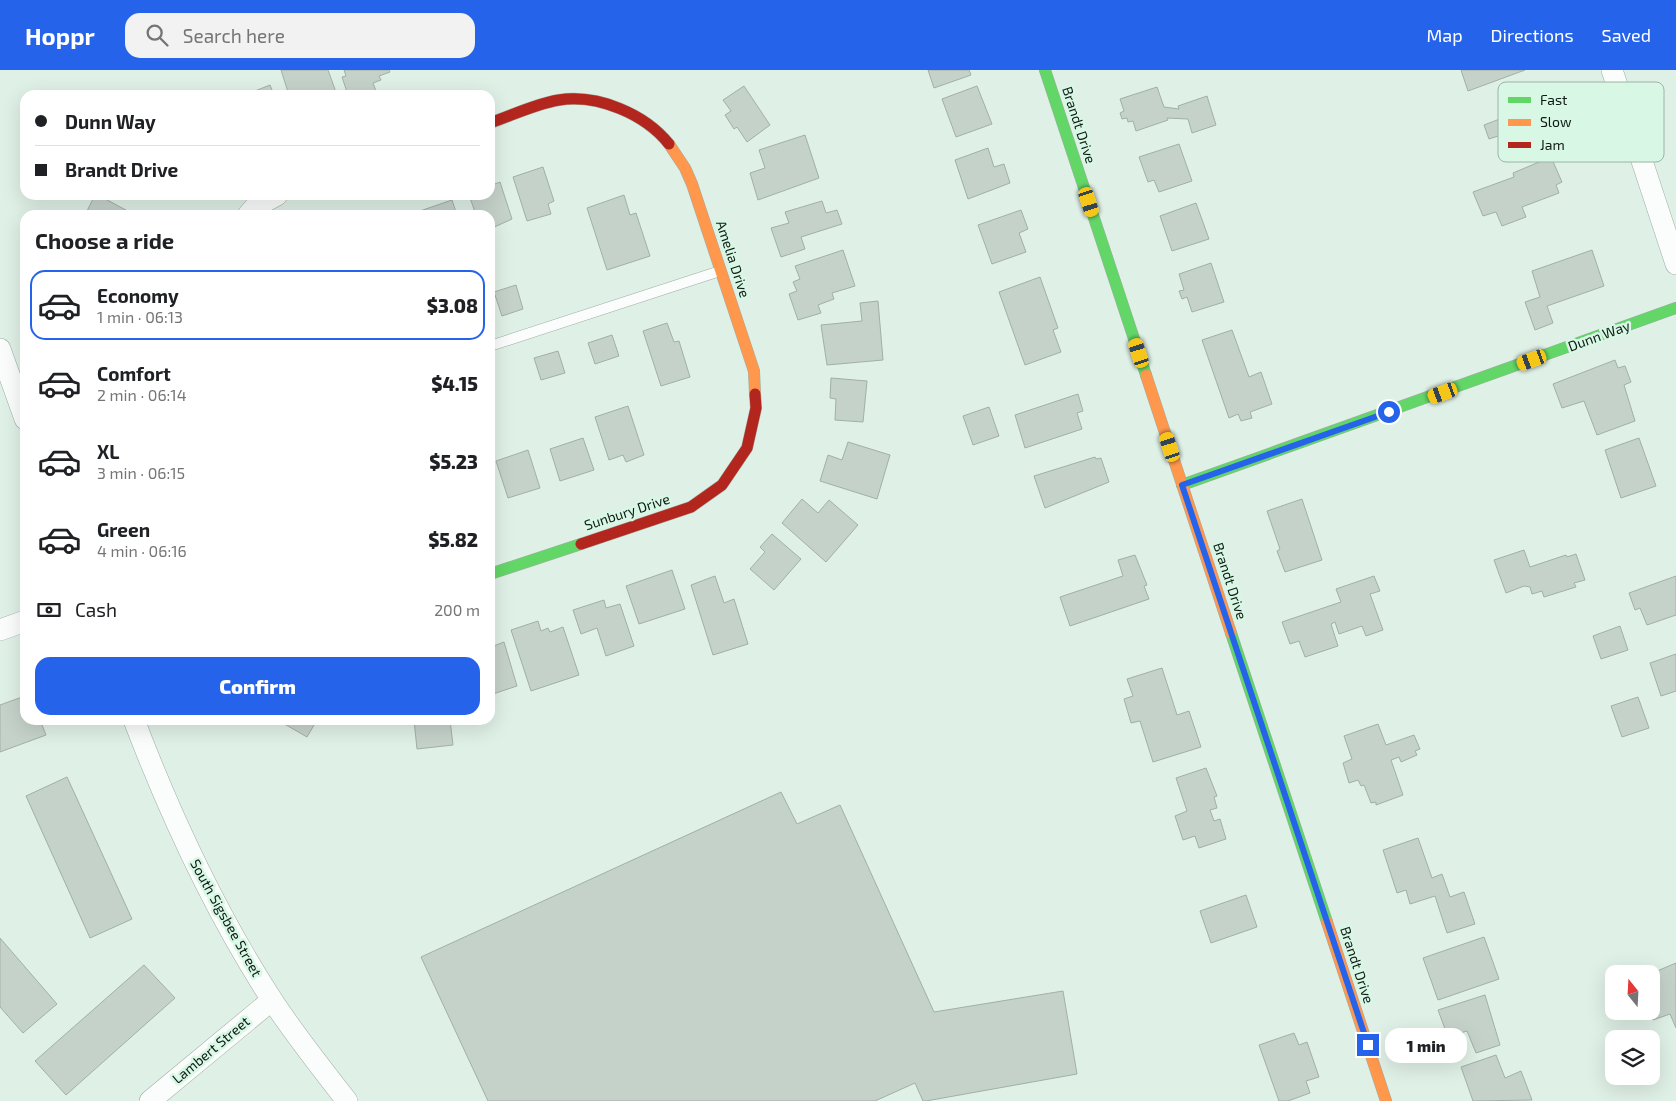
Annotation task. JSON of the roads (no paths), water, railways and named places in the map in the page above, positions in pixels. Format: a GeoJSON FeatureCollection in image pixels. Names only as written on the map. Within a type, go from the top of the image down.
{"type":"FeatureCollection","features":[{"type":"Feature","properties":{"kind":"street","name":"Brandt Drive"},"geometry":{"type":"LineString","coordinates":[[1045,70],[1386,1101]]}},
{"type":"Feature","properties":{"kind":"street"},"geometry":{"type":"LineString","coordinates":[[1612,70],[1616,82]]}},
{"type":"Feature","properties":{"kind":"street","name":"Amelia Drive"},"geometry":{"type":"LineString","coordinates":[[495,121],[557,101],[576,99],[614,106],[625,111],[647,123],[666,140],[681,160],[692,184],[750,358],[756,383],[756,408],[752,435],[748,443]]}},
{"type":"Feature","properties":{"kind":"street"},"geometry":{"type":"LineString","coordinates":[[1642,162],[1676,264]]}},
{"type":"Feature","properties":{"kind":"street"},"geometry":{"type":"LineString","coordinates":[[252,210],[255,206],[267,200]]}},
{"type":"Feature","properties":{"kind":"street","name":"Dunn Way"},"geometry":{"type":"LineString","coordinates":[[1182,485],[1676,308]]}},
{"type":"Feature","properties":{"kind":"street"},"geometry":{"type":"LineString","coordinates":[[0,349],[20,405]]}},
{"type":"Feature","properties":{"kind":"street","name":"Sunbury Drive"},"geometry":{"type":"LineString","coordinates":[[495,572],[691,507],[722,485],[747,448],[748,443]]}},
{"type":"Feature","properties":{"kind":"street"},"geometry":{"type":"LineString","coordinates":[[0,630],[20,623]]}},
{"type":"Feature","properties":{"kind":"street","name":"South Sigsbee Street"},"geometry":{"type":"LineString","coordinates":[[136,725],[166,801],[187,847],[227,924],[272,1000],[347,1101]]}},
{"type":"Feature","properties":{"kind":"street","name":"Lambert Street"},"geometry":{"type":"LineString","coordinates":[[150,1101],[272,1000]]}},
{"type":"Feature","properties":{"kind":"lane"},"geometry":{"type":"LineString","coordinates":[[495,344],[721,271]]}}]}
